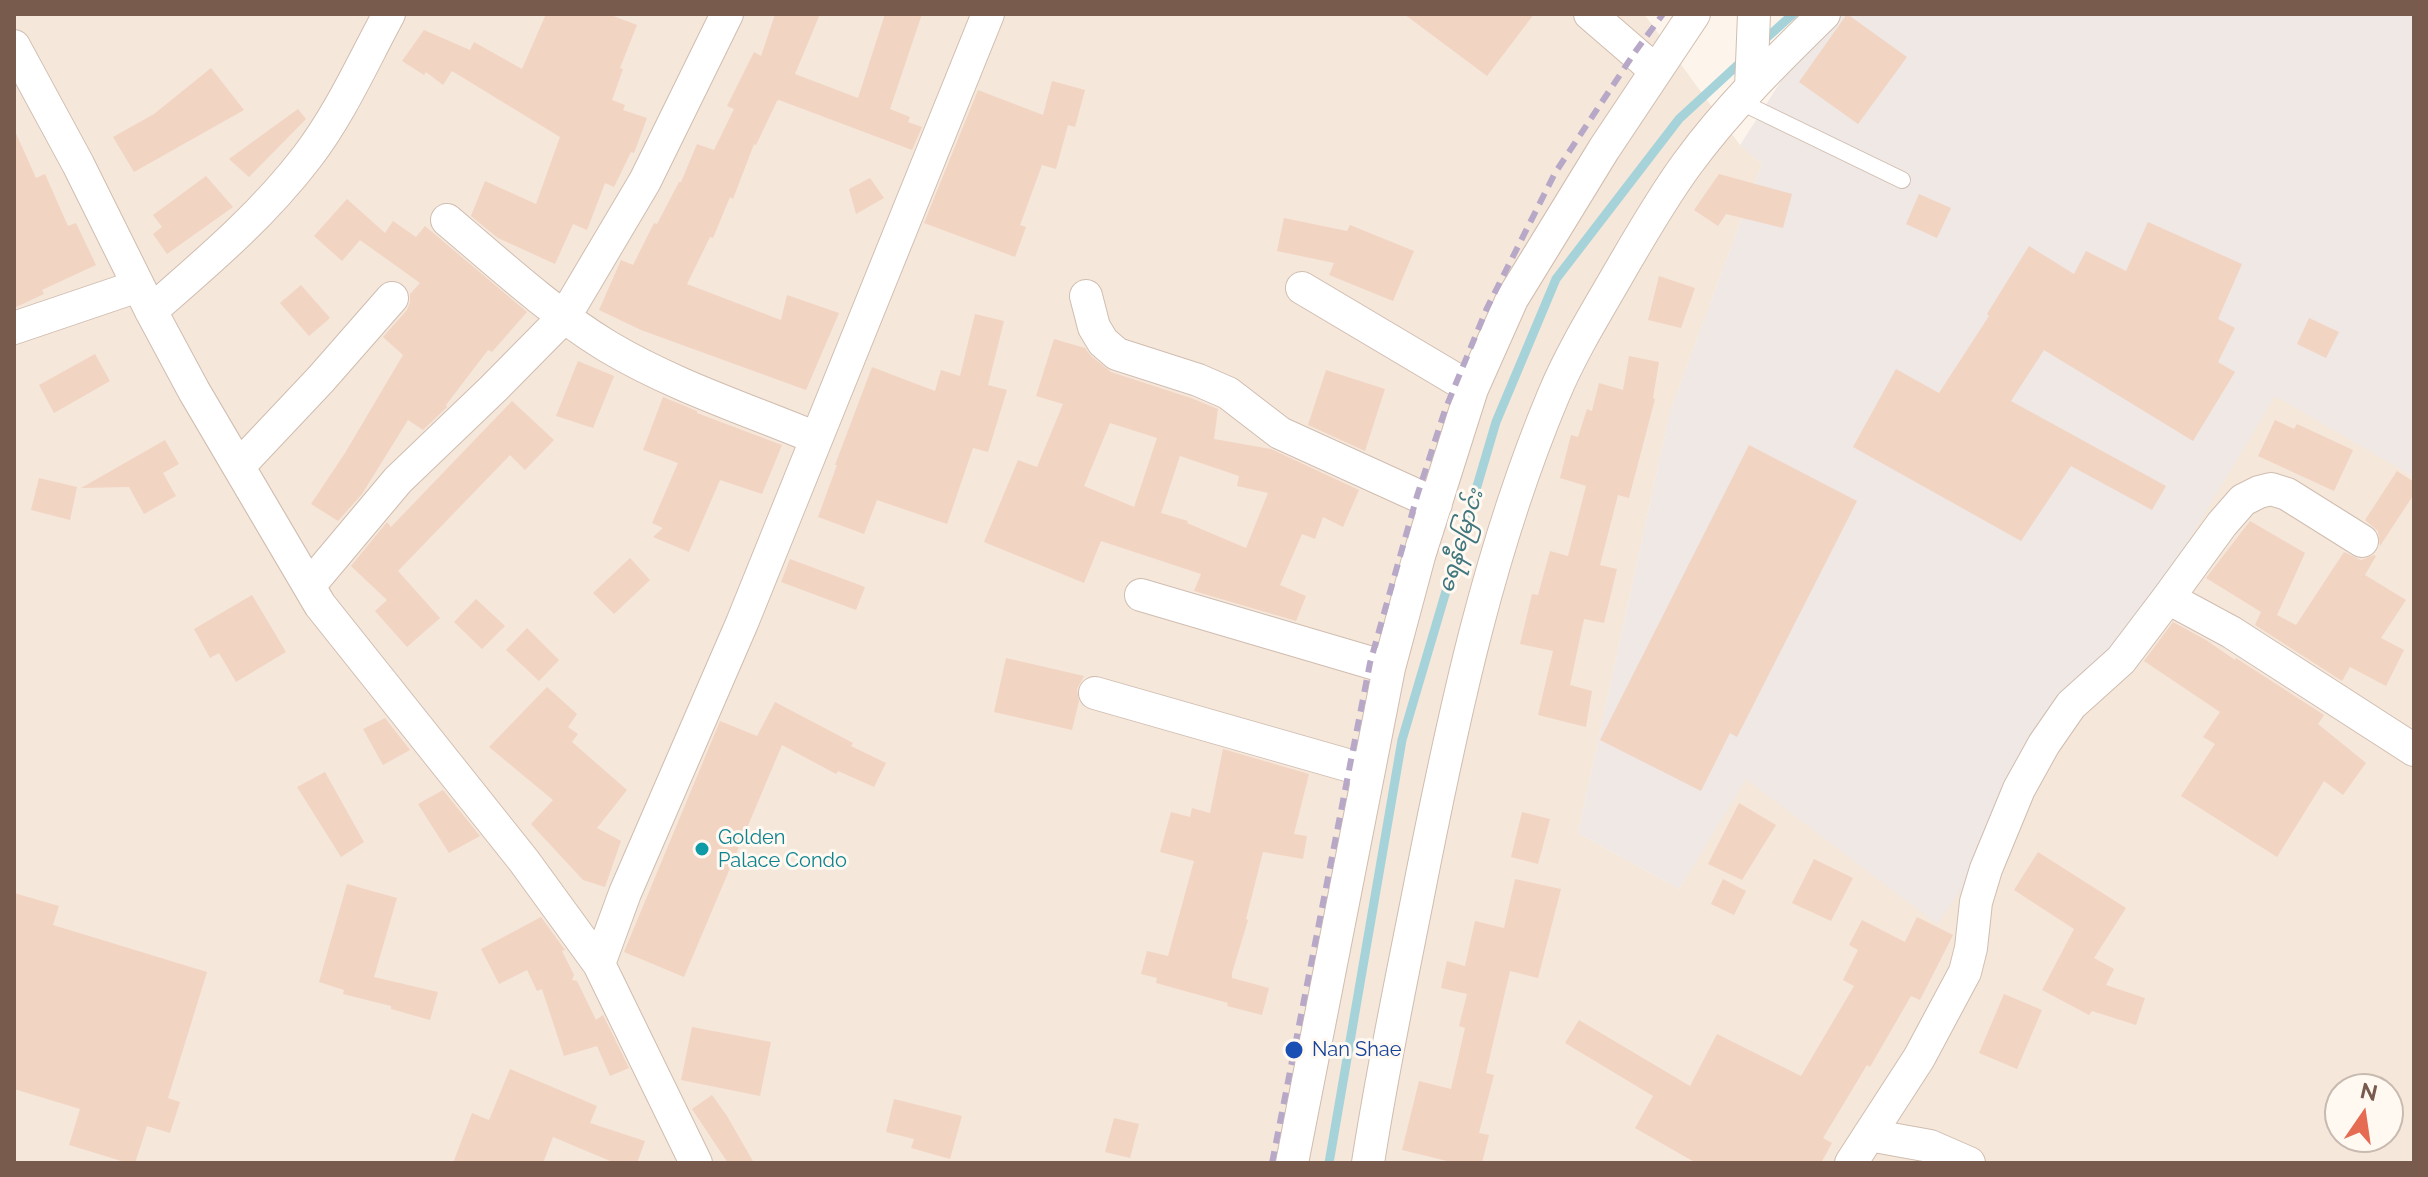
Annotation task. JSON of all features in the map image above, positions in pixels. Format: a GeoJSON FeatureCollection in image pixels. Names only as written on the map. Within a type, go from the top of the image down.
{"type":"FeatureCollection","features":[{"type":"Feature","properties":{"kind":"street"},"geometry":{"type":"LineString","coordinates":[[14,328],[145,299],[237,236],[307,156],[333,118],[389,14]]}},
{"type":"Feature","properties":{"kind":"street"},"geometry":{"type":"LineString","coordinates":[[309,586],[398,480],[565,316],[645,181],[727,14]]}},
{"type":"Feature","properties":{"kind":"street"},"geometry":{"type":"LineString","coordinates":[[599,964],[625,893],[742,623],[988,14]]}},
{"type":"Feature","properties":{"kind":"street"},"geometry":{"type":"LineString","coordinates":[[1590,14],[1656,71]]}},
{"type":"Feature","properties":{"kind":"street"},"geometry":{"type":"LineString","coordinates":[[1292,1163],[1389,668],[1419,556],[1472,389],[1512,299],[1604,149],[1694,14]]}},
{"type":"Feature","properties":{"kind":"street"},"geometry":{"type":"LineString","coordinates":[[1748,85],[1754,14]]}},
{"type":"Feature","properties":{"kind":"street"},"geometry":{"type":"LineString","coordinates":[[1368,1163],[1384,1062],[1452,726],[1490,580],[1526,465],[1555,391],[1648,222],[1686,165],[1748,85],[1824,14]]}},
{"type":"Feature","properties":{"kind":"street"},"geometry":{"type":"LineString","coordinates":[[14,46],[194,391],[320,605],[514,849],[599,964],[696,1163]]}},
{"type":"Feature","properties":{"kind":"street"},"geometry":{"type":"LineString","coordinates":[[447,220],[533,293],[606,345],[652,371],[816,438]]}},
{"type":"Feature","properties":{"kind":"street"},"geometry":{"type":"LineString","coordinates":[[1302,288],[1472,389]]}},
{"type":"Feature","properties":{"kind":"street"},"geometry":{"type":"LineString","coordinates":[[1086,296],[1094,327],[1103,342],[1117,354],[1228,393],[1280,433],[1436,504]]}},
{"type":"Feature","properties":{"kind":"street"},"geometry":{"type":"LineString","coordinates":[[239,466],[392,298]]}},
{"type":"Feature","properties":{"kind":"street"},"geometry":{"type":"LineString","coordinates":[[1851,1163],[1919,1058],[1965,972],[1976,902],[1986,869],[2019,789],[2044,744],[2071,705],[2121,660],[2243,500],[2271,489],[2287,494],[2362,541]]}},
{"type":"Feature","properties":{"kind":"street"},"geometry":{"type":"LineString","coordinates":[[1141,595],[1389,668]]}},
{"type":"Feature","properties":{"kind":"street"},"geometry":{"type":"LineString","coordinates":[[2168,598],[2231,632],[2414,750]]}},
{"type":"Feature","properties":{"kind":"street"},"geometry":{"type":"LineString","coordinates":[[1095,693],[1368,771]]}},
{"type":"Feature","properties":{"kind":"street"},"geometry":{"type":"LineString","coordinates":[[1869,1135],[1930,1146],[1969,1163]]}},
{"type":"Feature","properties":{"kind":"lane"},"geometry":{"type":"LineString","coordinates":[[1748,85],[1902,180]]}},
{"type":"Feature","properties":{"kind":"shaded area"},"geometry":{"type":"Polygon","coordinates":[[[14,14],[1644,14],[1740,145],[1762,164],[1670,412],[1578,833],[1679,889],[1746,778],[2082,718],[2275,395],[2414,477],[2414,1163],[14,1163],[14,14]]]}},
{"type":"Feature","properties":{"kind":"shaded area"},"geometry":{"type":"Polygon","coordinates":[[[1824,14],[2414,14],[2414,477],[2275,396],[2082,718],[1937,924],[1746,779],[1679,889],[1578,833],[1670,412],[1762,164],[1740,145],[1824,14]]]}},
{"type":"Feature","properties":{"kind":"building"},"geometry":{"type":"Polygon","coordinates":[[[546,14],[608,14],[637,25],[620,68],[623,69],[612,100],[625,105],[623,110],[647,118],[634,153],[631,152],[614,187],[605,183],[587,230],[573,224],[555,264],[498,238],[471,216],[485,181],[536,204],[560,137],[452,71],[443,85],[426,72],[424,75],[402,61],[424,30],[470,50],[474,42],[522,69],[546,14]]]}},
{"type":"Feature","properties":{"kind":"building"},"geometry":{"type":"Polygon","coordinates":[[[775,14],[820,14],[795,74],[858,98],[885,14],[922,14],[890,109],[910,117],[908,122],[922,127],[912,150],[777,101],[754,144],[733,199],[730,197],[713,238],[710,237],[687,284],[781,320],[787,295],[839,313],[806,390],[641,330],[599,310],[621,260],[633,265],[654,223],[657,224],[681,182],[697,144],[714,150],[734,109],[727,106],[754,52],[761,56],[775,14]]]}},
{"type":"Feature","properties":{"kind":"building"},"geometry":{"type":"Polygon","coordinates":[[[1404,14],[1534,14],[1487,76],[1404,14]]]}},
{"type":"Feature","properties":{"kind":"building"},"geometry":{"type":"Polygon","coordinates":[[[1847,14],[1907,57],[1858,124],[1799,82],[1847,14]]]}},
{"type":"Feature","properties":{"kind":"building"},"geometry":{"type":"Polygon","coordinates":[[[211,68],[244,110],[134,172],[113,137],[154,114],[211,68]]]}},
{"type":"Feature","properties":{"kind":"building"},"geometry":{"type":"Polygon","coordinates":[[[1052,81],[1085,90],[1075,127],[1068,125],[1056,169],[1042,165],[1020,225],[1026,227],[1015,257],[924,223],[978,90],[1043,115],[1052,81]]]}},
{"type":"Feature","properties":{"kind":"building"},"geometry":{"type":"Polygon","coordinates":[[[298,109],[306,119],[249,177],[229,159],[298,109]]]}},
{"type":"Feature","properties":{"kind":"building"},"geometry":{"type":"Polygon","coordinates":[[[14,129],[36,178],[45,174],[68,226],[76,223],[96,265],[42,290],[44,294],[14,308],[14,129]]]}},
{"type":"Feature","properties":{"kind":"building"},"geometry":{"type":"Polygon","coordinates":[[[1719,174],[1792,194],[1783,228],[1726,214],[1718,226],[1694,210],[1719,174]]]}},
{"type":"Feature","properties":{"kind":"building"},"geometry":{"type":"Polygon","coordinates":[[[206,176],[233,207],[167,254],[153,234],[162,227],[153,215],[206,176]]]}},
{"type":"Feature","properties":{"kind":"building"},"geometry":{"type":"Polygon","coordinates":[[[870,178],[884,198],[856,214],[849,189],[870,178]]]}},
{"type":"Feature","properties":{"kind":"building"},"geometry":{"type":"Polygon","coordinates":[[[1919,194],[1951,208],[1937,238],[1906,224],[1919,194]]]}},
{"type":"Feature","properties":{"kind":"building"},"geometry":{"type":"Polygon","coordinates":[[[347,199],[385,233],[393,221],[416,237],[425,226],[527,312],[492,352],[488,350],[447,407],[423,430],[408,420],[362,494],[338,521],[311,504],[403,355],[383,337],[407,310],[410,294],[420,283],[360,240],[342,261],[314,236],[347,199]]]}},
{"type":"Feature","properties":{"kind":"building"},"geometry":{"type":"Polygon","coordinates":[[[1284,218],[1347,231],[1350,225],[1414,251],[1393,301],[1329,275],[1334,263],[1277,251],[1284,218]]]}},
{"type":"Feature","properties":{"kind":"building"},"geometry":{"type":"Polygon","coordinates":[[[2148,222],[2242,264],[2218,319],[2235,328],[2218,362],[2235,372],[2193,441],[2044,350],[2011,401],[2166,486],[2152,510],[2071,466],[2021,541],[1853,447],[1896,369],[1939,393],[1989,316],[1987,314],[2029,246],[2074,274],[2086,251],[2126,271],[2148,222]]]}},
{"type":"Feature","properties":{"kind":"building"},"geometry":{"type":"Polygon","coordinates":[[[1659,276],[1695,288],[1681,328],[1648,320],[1659,276]]]}},
{"type":"Feature","properties":{"kind":"building"},"geometry":{"type":"Polygon","coordinates":[[[301,285],[330,318],[309,336],[280,303],[301,285]]]}},
{"type":"Feature","properties":{"kind":"building"},"geometry":{"type":"Polygon","coordinates":[[[975,314],[1004,321],[988,385],[1007,390],[988,452],[973,448],[947,524],[877,500],[864,534],[818,517],[872,367],[935,391],[941,370],[960,376],[975,314]]]}},
{"type":"Feature","properties":{"kind":"building"},"geometry":{"type":"Polygon","coordinates":[[[2309,318],[2339,332],[2326,358],[2297,344],[2309,318]]]}},
{"type":"Feature","properties":{"kind":"building"},"geometry":{"type":"Polygon","coordinates":[[[1054,339],[1085,348],[1111,372],[1218,409],[1214,439],[1271,449],[1359,490],[1343,527],[1323,517],[1315,539],[1302,534],[1280,585],[1306,596],[1296,621],[1194,591],[1201,574],[1101,541],[1084,583],[984,542],[1018,460],[1037,467],[1063,404],[1036,396],[1054,339]],[[1110,423],[1084,486],[1134,507],[1157,438],[1110,423]],[[1180,456],[1161,513],[1188,521],[1246,548],[1268,493],[1237,486],[1239,476],[1180,456]]]}},
{"type":"Feature","properties":{"kind":"building"},"geometry":{"type":"Polygon","coordinates":[[[95,354],[110,381],[54,413],[39,385],[95,354]]]}},
{"type":"Feature","properties":{"kind":"building"},"geometry":{"type":"Polygon","coordinates":[[[1629,356],[1659,362],[1655,399],[1629,498],[1618,495],[1600,565],[1617,569],[1604,623],[1584,619],[1570,685],[1592,691],[1586,727],[1538,715],[1553,651],[1520,644],[1532,594],[1538,595],[1550,551],[1568,556],[1586,486],[1560,478],[1571,435],[1578,437],[1587,409],[1592,411],[1599,383],[1623,390],[1629,356]]]}},
{"type":"Feature","properties":{"kind":"building"},"geometry":{"type":"Polygon","coordinates":[[[578,361],[614,376],[593,428],[556,416],[578,361]]]}},
{"type":"Feature","properties":{"kind":"building"},"geometry":{"type":"Polygon","coordinates":[[[1326,370],[1385,389],[1365,451],[1308,425],[1326,370]]]}},
{"type":"Feature","properties":{"kind":"building"},"geometry":{"type":"Polygon","coordinates":[[[663,397],[782,445],[762,494],[720,480],[689,552],[653,537],[663,528],[652,523],[678,463],[643,450],[663,397]]]}},
{"type":"Feature","properties":{"kind":"building"},"geometry":{"type":"Polygon","coordinates":[[[512,401],[554,440],[525,470],[510,455],[398,571],[440,618],[407,647],[375,611],[387,600],[351,566],[387,522],[391,527],[512,401]]]}},
{"type":"Feature","properties":{"kind":"building"},"geometry":{"type":"Polygon","coordinates":[[[2275,420],[2294,429],[2297,424],[2353,450],[2334,491],[2258,456],[2275,420]]]}},
{"type":"Feature","properties":{"kind":"building"},"geometry":{"type":"Polygon","coordinates":[[[165,440],[179,464],[163,473],[176,496],[144,514],[129,487],[81,488],[165,440]]]}},
{"type":"Feature","properties":{"kind":"building"},"geometry":{"type":"Polygon","coordinates":[[[1749,445],[1857,501],[1737,737],[1730,733],[1701,791],[1600,740],[1749,445]]]}},
{"type":"Feature","properties":{"kind":"building"},"geometry":{"type":"Polygon","coordinates":[[[2397,471],[2414,482],[2414,494],[2380,546],[2378,531],[2365,520],[2397,471]]]}},
{"type":"Feature","properties":{"kind":"building"},"geometry":{"type":"Polygon","coordinates":[[[39,478],[77,487],[70,520],[31,510],[39,478]]]}},
{"type":"Feature","properties":{"kind":"building"},"geometry":{"type":"Polygon","coordinates":[[[2250,521],[2305,553],[2277,615],[2296,625],[2344,552],[2361,560],[2376,556],[2365,575],[2406,600],[2381,638],[2404,650],[2386,686],[2350,667],[2342,681],[2255,625],[2261,612],[2206,578],[2250,521]]]}},
{"type":"Feature","properties":{"kind":"building"},"geometry":{"type":"Polygon","coordinates":[[[630,558],[650,580],[614,614],[593,593],[630,558]]]}},
{"type":"Feature","properties":{"kind":"building"},"geometry":{"type":"Polygon","coordinates":[[[790,559],[865,587],[856,610],[781,582],[790,559]]]}},
{"type":"Feature","properties":{"kind":"building"},"geometry":{"type":"Polygon","coordinates":[[[252,595],[286,652],[236,682],[219,653],[210,658],[194,629],[252,595]]]}},
{"type":"Feature","properties":{"kind":"building"},"geometry":{"type":"Polygon","coordinates":[[[476,599],[505,626],[482,649],[454,622],[476,599]]]}},
{"type":"Feature","properties":{"kind":"building"},"geometry":{"type":"Polygon","coordinates":[[[2173,622],[2324,715],[2318,724],[2366,763],[2343,795],[2324,781],[2277,857],[2181,796],[2215,744],[2203,737],[2220,712],[2144,661],[2173,622]]]}},
{"type":"Feature","properties":{"kind":"building"},"geometry":{"type":"Polygon","coordinates":[[[527,628],[559,660],[539,681],[506,650],[527,628]]]}},
{"type":"Feature","properties":{"kind":"building"},"geometry":{"type":"Polygon","coordinates":[[[1006,658],[1084,676],[1077,689],[1079,701],[1072,730],[994,712],[1006,658]]]}},
{"type":"Feature","properties":{"kind":"building"},"geometry":{"type":"Polygon","coordinates":[[[547,687],[577,714],[568,727],[578,734],[572,742],[627,790],[597,828],[621,841],[605,887],[583,880],[531,824],[553,800],[489,747],[547,687]]]}},
{"type":"Feature","properties":{"kind":"building","name":"Golden Palace Condo"},"geometry":{"type":"Polygon","coordinates":[[[775,702],[886,763],[874,787],[838,771],[836,774],[782,745],[684,977],[624,952],[720,721],[757,736],[775,702]]]}},
{"type":"Feature","properties":{"kind":"building"},"geometry":{"type":"Polygon","coordinates":[[[385,718],[410,750],[383,765],[363,729],[385,718]]]}},
{"type":"Feature","properties":{"kind":"building"},"geometry":{"type":"Polygon","coordinates":[[[1223,749],[1309,774],[1294,834],[1307,836],[1303,859],[1263,852],[1232,973],[1232,978],[1269,988],[1262,1015],[1156,983],[1157,978],[1141,974],[1147,951],[1168,956],[1194,861],[1160,852],[1171,812],[1190,817],[1192,808],[1210,813],[1223,749]]]}},
{"type":"Feature","properties":{"kind":"building"},"geometry":{"type":"Polygon","coordinates":[[[325,772],[364,842],[341,857],[297,787],[325,772]]]}},
{"type":"Feature","properties":{"kind":"building"},"geometry":{"type":"Polygon","coordinates":[[[443,790],[480,836],[449,853],[418,804],[443,790]]]}},
{"type":"Feature","properties":{"kind":"building"},"geometry":{"type":"Polygon","coordinates":[[[1739,803],[1776,825],[1742,880],[1708,864],[1739,803]]]}},
{"type":"Feature","properties":{"kind":"building"},"geometry":{"type":"Polygon","coordinates":[[[1522,812],[1550,819],[1538,864],[1511,857],[1522,812]]]}},
{"type":"Feature","properties":{"kind":"building"},"geometry":{"type":"Polygon","coordinates":[[[2038,852],[2126,908],[2094,958],[2114,969],[2106,985],[2145,998],[2136,1025],[2092,1011],[2089,1015],[2042,990],[2074,929],[2014,890],[2038,852]]]}},
{"type":"Feature","properties":{"kind":"building"},"geometry":{"type":"Polygon","coordinates":[[[1814,859],[1853,878],[1831,921],[1792,903],[1814,859]]]}},
{"type":"Feature","properties":{"kind":"building"},"geometry":{"type":"Polygon","coordinates":[[[1515,879],[1561,889],[1538,978],[1510,971],[1486,1073],[1494,1075],[1479,1133],[1489,1135],[1482,1163],[1455,1163],[1402,1150],[1419,1081],[1451,1089],[1465,1028],[1459,1026],[1467,994],[1441,988],[1447,961],[1465,966],[1475,921],[1504,928],[1515,879]]]}},
{"type":"Feature","properties":{"kind":"building"},"geometry":{"type":"Polygon","coordinates":[[[1723,879],[1746,891],[1734,915],[1711,904],[1723,879]]]}},
{"type":"Feature","properties":{"kind":"building"},"geometry":{"type":"Polygon","coordinates":[[[347,884],[397,898],[374,977],[438,992],[430,1020],[343,994],[344,990],[319,982],[347,884]]]}},
{"type":"Feature","properties":{"kind":"building"},"geometry":{"type":"Polygon","coordinates":[[[14,893],[59,906],[53,925],[207,972],[168,1098],[180,1102],[170,1133],[147,1126],[135,1163],[69,1145],[80,1109],[14,1089],[14,893]]]}},
{"type":"Feature","properties":{"kind":"building"},"geometry":{"type":"Polygon","coordinates":[[[541,917],[565,950],[562,951],[574,975],[572,980],[577,981],[596,1020],[603,1015],[629,1068],[610,1076],[597,1046],[564,1056],[542,989],[537,991],[527,970],[499,984],[481,949],[541,917]]]}},
{"type":"Feature","properties":{"kind":"building"},"geometry":{"type":"Polygon","coordinates":[[[1917,917],[1953,935],[1920,1000],[1911,996],[1870,1067],[1867,1065],[1823,1138],[1832,1143],[1821,1163],[1696,1163],[1635,1128],[1653,1096],[1565,1043],[1579,1020],[1690,1086],[1717,1034],[1801,1076],[1854,986],[1843,980],[1858,950],[1849,945],[1862,920],[1905,942],[1917,917]]]}},
{"type":"Feature","properties":{"kind":"building"},"geometry":{"type":"Polygon","coordinates":[[[2004,994],[2042,1010],[2017,1069],[1979,1053],[2004,994]]]}},
{"type":"Feature","properties":{"kind":"building"},"geometry":{"type":"Polygon","coordinates":[[[692,1027],[771,1042],[760,1096],[681,1080],[692,1027]]]}},
{"type":"Feature","properties":{"kind":"building"},"geometry":{"type":"Polygon","coordinates":[[[510,1069],[597,1106],[590,1123],[645,1141],[637,1163],[615,1163],[553,1137],[543,1163],[453,1163],[472,1113],[489,1120],[510,1069]]]}},
{"type":"Feature","properties":{"kind":"building"},"geometry":{"type":"Polygon","coordinates":[[[712,1095],[754,1163],[728,1163],[692,1109],[712,1095]]]}},
{"type":"Feature","properties":{"kind":"building"},"geometry":{"type":"Polygon","coordinates":[[[894,1099],[962,1116],[950,1159],[911,1148],[914,1139],[886,1132],[894,1099]]]}},
{"type":"Feature","properties":{"kind":"building"},"geometry":{"type":"Polygon","coordinates":[[[1114,1118],[1139,1124],[1130,1158],[1105,1152],[1114,1118]]]}},
{"type":"Feature","properties":{"kind":"waterway","name":"ရေနီမြောင်း"},"geometry":{"type":"LineString","coordinates":[[1762,42],[1793,14]]}},
{"type":"Feature","properties":{"kind":"waterway","name":"ရေနီမြောင်း"},"geometry":{"type":"LineString","coordinates":[[1329,1163],[1402,740],[1496,422],[1556,279],[1679,119],[1743,60]]}},
{"type":"Feature","properties":{"kind":"railway"},"geometry":{"type":"LineString","coordinates":[[1272,1163],[1370,663],[1417,496],[1445,410],[1487,308],[1555,173],[1663,14]]}},
{"type":"Feature","properties":{"kind":"place","name":"Golden Palace Condo"},"geometry":{"type":"Point","coordinates":[702,849]}},
{"type":"Feature","properties":{"kind":"place","name":"Nan Shae"},"geometry":{"type":"Point","coordinates":[1294,1050]}}]}
